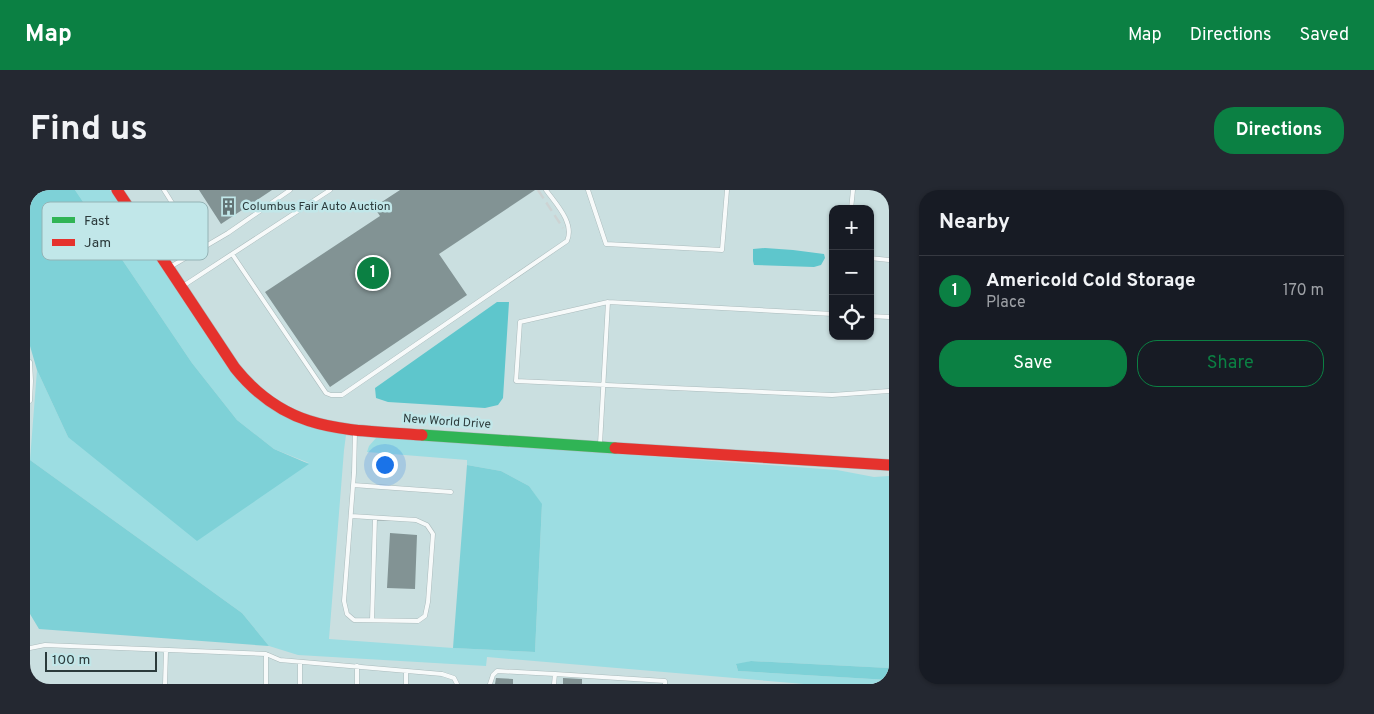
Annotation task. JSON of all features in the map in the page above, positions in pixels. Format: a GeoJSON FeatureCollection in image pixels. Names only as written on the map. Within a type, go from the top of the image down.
{"type":"FeatureCollection","features":[{"type":"Feature","properties":{"kind":"street","name":"New World Drive"},"geometry":{"type":"LineString","coordinates":[[117,190],[125,202]]}},
{"type":"Feature","properties":{"kind":"street","name":"New World Drive"},"geometry":{"type":"LineString","coordinates":[[163,260],[247,383],[282,409],[297,417],[320,425],[356,430],[889,465]]}},
{"type":"Feature","properties":{"kind":"lane"},"geometry":{"type":"LineString","coordinates":[[164,190],[171,202]]}},
{"type":"Feature","properties":{"kind":"lane"},"geometry":{"type":"LineString","coordinates":[[208,244],[228,233],[290,190]]}},
{"type":"Feature","properties":{"kind":"lane"},"geometry":{"type":"LineString","coordinates":[[181,287],[330,190]]}},
{"type":"Feature","properties":{"kind":"lane"},"geometry":{"type":"LineString","coordinates":[[232,254],[326,393],[342,395],[567,241],[569,236],[568,224],[546,190]]}},
{"type":"Feature","properties":{"kind":"lane"},"geometry":{"type":"LineString","coordinates":[[588,190],[606,244],[722,250],[727,190]]}},
{"type":"Feature","properties":{"kind":"lane"},"geometry":{"type":"LineString","coordinates":[[851,205],[852,190]]}},
{"type":"Feature","properties":{"kind":"lane"},"geometry":{"type":"LineString","coordinates":[[874,258],[889,260]]}},
{"type":"Feature","properties":{"kind":"lane"},"geometry":{"type":"LineString","coordinates":[[168,268],[181,260]]}},
{"type":"Feature","properties":{"kind":"lane"},"geometry":{"type":"LineString","coordinates":[[600,447],[608,302]]}},
{"type":"Feature","properties":{"kind":"lane"},"geometry":{"type":"LineString","coordinates":[[829,314],[608,302],[520,322],[516,380],[832,396],[889,391]]}},
{"type":"Feature","properties":{"kind":"lane"},"geometry":{"type":"LineString","coordinates":[[874,316],[889,317]]}},
{"type":"Feature","properties":{"kind":"lane"},"geometry":{"type":"LineString","coordinates":[[30,362],[30,401]]}},
{"type":"Feature","properties":{"kind":"lane"},"geometry":{"type":"LineString","coordinates":[[351,516],[416,520],[427,525],[433,534],[428,602],[424,616],[418,621],[354,620],[347,614],[344,601],[356,430]]}},
{"type":"Feature","properties":{"kind":"lane"},"geometry":{"type":"LineString","coordinates":[[353,485],[450,492]]}},
{"type":"Feature","properties":{"kind":"lane"},"geometry":{"type":"LineString","coordinates":[[372,620],[375,518]]}},
{"type":"Feature","properties":{"kind":"lane"},"geometry":{"type":"LineString","coordinates":[[30,648],[46,645],[266,654],[280,660],[442,674],[454,678],[457,684]]}},
{"type":"Feature","properties":{"kind":"lane"},"geometry":{"type":"LineString","coordinates":[[165,684],[166,651]]}},
{"type":"Feature","properties":{"kind":"lane"},"geometry":{"type":"LineString","coordinates":[[266,654],[266,684]]}},
{"type":"Feature","properties":{"kind":"lane"},"geometry":{"type":"LineString","coordinates":[[300,662],[300,684]]}},
{"type":"Feature","properties":{"kind":"lane"},"geometry":{"type":"LineString","coordinates":[[357,666],[357,684]]}},
{"type":"Feature","properties":{"kind":"lane"},"geometry":{"type":"LineString","coordinates":[[406,671],[406,684]]}},
{"type":"Feature","properties":{"kind":"lane"},"geometry":{"type":"LineString","coordinates":[[490,684],[492,675],[497,671],[665,680],[665,684]]}},
{"type":"Feature","properties":{"kind":"lane"},"geometry":{"type":"LineString","coordinates":[[554,684],[555,674]]}},
{"type":"Feature","properties":{"kind":"shaded area"},"geometry":{"type":"Polygon","coordinates":[[[30,190],[75,190],[83,202],[42,202],[42,260],[122,260],[192,363],[237,420],[274,449],[309,464],[197,541],[68,437],[37,370],[30,346],[30,190]]]}},
{"type":"Feature","properties":{"kind":"shaded area"},"geometry":{"type":"Polygon","coordinates":[[[75,190],[110,190],[118,202],[83,202],[75,190]]]}},
{"type":"Feature","properties":{"kind":"shaded area"},"geometry":{"type":"Polygon","coordinates":[[[765,248],[824,254],[825,258],[821,265],[814,267],[754,265],[753,249],[765,248]]]}},
{"type":"Feature","properties":{"kind":"shaded area"},"geometry":{"type":"Polygon","coordinates":[[[122,260],[156,260],[228,368],[250,391],[317,429],[346,435],[329,639],[535,652],[542,505],[529,486],[501,471],[467,465],[467,460],[367,452],[369,446],[376,438],[385,437],[837,470],[874,477],[889,476],[889,668],[751,661],[736,665],[738,671],[889,680],[889,684],[804,684],[487,657],[486,666],[298,655],[269,646],[242,613],[30,460],[37,370],[68,437],[309,463],[274,449],[237,420],[192,363],[122,260]]]}},
{"type":"Feature","properties":{"kind":"shaded area"},"geometry":{"type":"Polygon","coordinates":[[[497,302],[509,302],[503,398],[498,405],[485,408],[388,402],[376,398],[375,388],[497,302]]]}},
{"type":"Feature","properties":{"kind":"shaded area"},"geometry":{"type":"Polygon","coordinates":[[[30,460],[242,613],[269,646],[39,629],[30,614],[30,460]]]}},
{"type":"Feature","properties":{"kind":"shaded area"},"geometry":{"type":"Polygon","coordinates":[[[467,465],[501,471],[529,486],[542,504],[535,652],[453,648],[467,465]]]}},
{"type":"Feature","properties":{"kind":"shaded area"},"geometry":{"type":"Polygon","coordinates":[[[751,661],[889,668],[889,680],[738,671],[736,664],[751,661]]]}},
{"type":"Feature","properties":{"kind":"building","name":"Columbus Fair Auto Auction"},"geometry":{"type":"Polygon","coordinates":[[[199,190],[272,190],[221,224],[199,190]]]}},
{"type":"Feature","properties":{"kind":"building"},"geometry":{"type":"Polygon","coordinates":[[[400,190],[535,190],[439,254],[467,295],[330,387],[265,292],[380,216],[374,207],[400,190]]]}},
{"type":"Feature","properties":{"kind":"building"},"geometry":{"type":"Polygon","coordinates":[[[390,533],[417,535],[415,589],[387,588],[390,533]]]}},
{"type":"Feature","properties":{"kind":"building"},"geometry":{"type":"Polygon","coordinates":[[[496,678],[513,679],[513,684],[495,684],[496,678]]]}},
{"type":"Feature","properties":{"kind":"building"},"geometry":{"type":"Polygon","coordinates":[[[563,678],[582,679],[582,684],[563,684],[563,678]]]}},
{"type":"Feature","properties":{"kind":"railway"},"geometry":{"type":"LineString","coordinates":[[538,190],[563,228]]}},
{"type":"Feature","properties":{"kind":"traffic: fast"},"geometry":{"type":"LineString","coordinates":[[422,435],[615,448]]}},
{"type":"Feature","properties":{"kind":"traffic: jam"},"geometry":{"type":"LineString","coordinates":[[117,190],[125,202]]}},
{"type":"Feature","properties":{"kind":"traffic: jam"},"geometry":{"type":"LineString","coordinates":[[163,260],[235,368],[255,390],[276,405],[297,417],[343,429],[422,435]]}},
{"type":"Feature","properties":{"kind":"traffic: jam"},"geometry":{"type":"LineString","coordinates":[[615,448],[889,465]]}},
{"type":"Feature","properties":{"kind":"place","name":"Columbus Fair Auto Auction"},"geometry":{"type":"Point","coordinates":[228,207]}},
{"type":"Feature","properties":{"kind":"place","name":"Americold Cold Storage"},"geometry":{"type":"Point","coordinates":[373,273]}}]}
